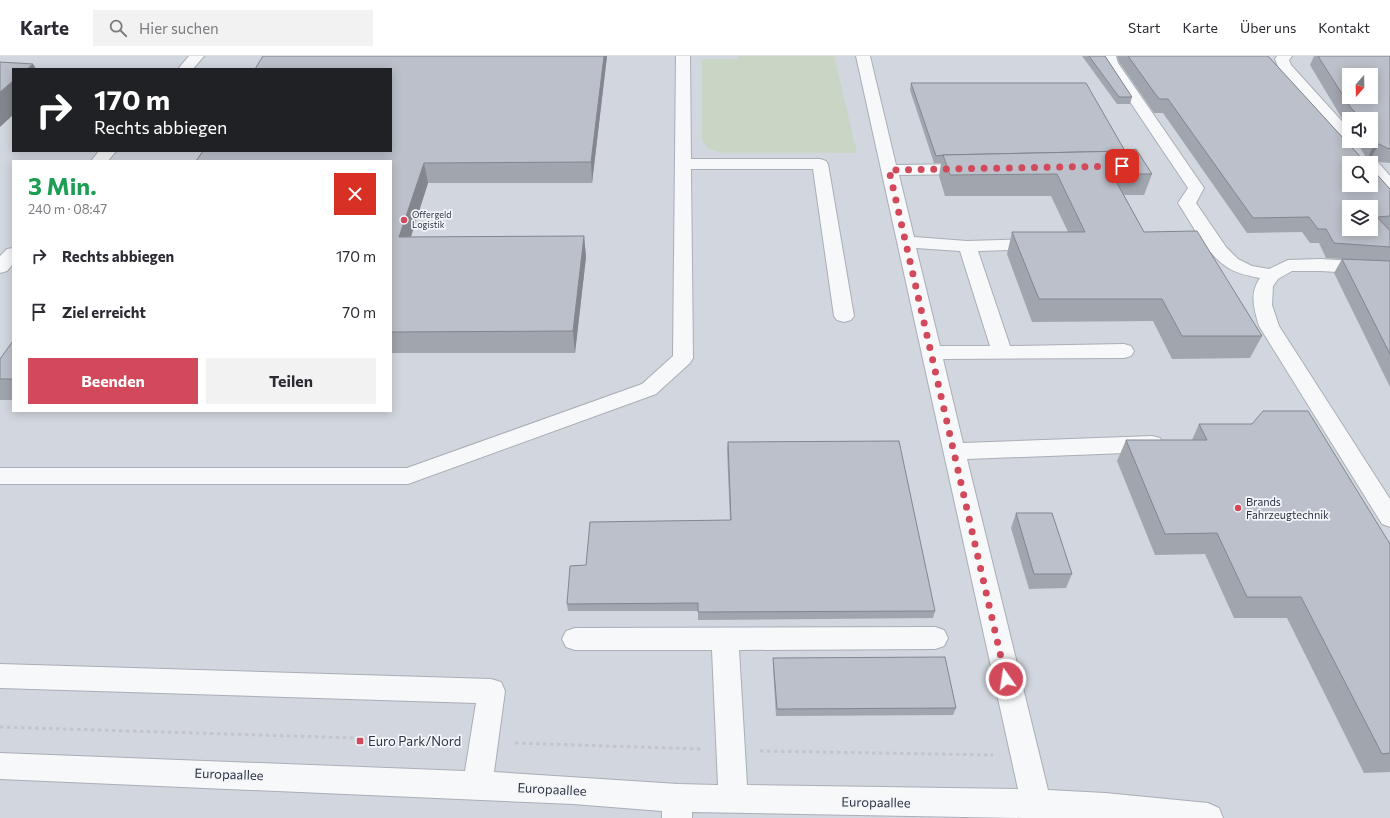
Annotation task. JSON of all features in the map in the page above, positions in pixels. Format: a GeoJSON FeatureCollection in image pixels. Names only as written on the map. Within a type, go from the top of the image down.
{"type":"FeatureCollection","features":[{"type":"Feature","properties":{"kind":"street"},"geometry":{"type":"LineString","coordinates":[[186,68],[197,56]]}},
{"type":"Feature","properties":{"kind":"street"},"geometry":{"type":"LineString","coordinates":[[0,476],[408,476],[649,389],[683,358],[683,56]]}},
{"type":"Feature","properties":{"kind":"street"},"geometry":{"type":"LineString","coordinates":[[863,56],[1036,804]]}},
{"type":"Feature","properties":{"kind":"street"},"geometry":{"type":"LineString","coordinates":[[1109,56],[1111,63],[1196,188],[1187,203],[1221,252],[1232,263],[1250,271],[1270,275]]}},
{"type":"Feature","properties":{"kind":"street"},"geometry":{"type":"LineString","coordinates":[[1285,56],[1282,59],[1284,66],[1342,130]]}},
{"type":"Feature","properties":{"kind":"street"},"geometry":{"type":"LineString","coordinates":[[1269,66],[1279,75],[1294,78]]}},
{"type":"Feature","properties":{"kind":"street"},"geometry":{"type":"LineString","coordinates":[[1358,148],[1365,156]]}},
{"type":"Feature","properties":{"kind":"street"},"geometry":{"type":"LineString","coordinates":[[100,160],[107,152]]}},
{"type":"Feature","properties":{"kind":"street"},"geometry":{"type":"LineString","coordinates":[[683,164],[820,164],[844,316]]}},
{"type":"Feature","properties":{"kind":"street"},"geometry":{"type":"LineString","coordinates":[[889,170],[982,169]]}},
{"type":"Feature","properties":{"kind":"street"},"geometry":{"type":"LineString","coordinates":[[1378,171],[1390,186]]}},
{"type":"Feature","properties":{"kind":"street"},"geometry":{"type":"LineString","coordinates":[[906,242],[967,246],[1054,244]]}},
{"type":"Feature","properties":{"kind":"street"},"geometry":{"type":"LineString","coordinates":[[967,246],[1002,353]]}},
{"type":"Feature","properties":{"kind":"street"},"geometry":{"type":"LineString","coordinates":[[0,267],[12,254]]}},
{"type":"Feature","properties":{"kind":"street"},"geometry":{"type":"LineString","coordinates":[[1390,269],[1320,265],[1288,266],[1270,275],[1264,286],[1262,305],[1269,326],[1390,518]]}},
{"type":"Feature","properties":{"kind":"street"},"geometry":{"type":"LineString","coordinates":[[931,353],[1124,352]]}},
{"type":"Feature","properties":{"kind":"street"},"geometry":{"type":"LineString","coordinates":[[954,451],[1168,444]]}},
{"type":"Feature","properties":{"kind":"street"},"geometry":{"type":"LineString","coordinates":[[575,639],[934,638]]}},
{"type":"Feature","properties":{"kind":"street"},"geometry":{"type":"LineString","coordinates":[[725,639],[733,799]]}},
{"type":"Feature","properties":{"kind":"street"},"geometry":{"type":"LineString","coordinates":[[0,676],[491,691],[478,785]]}},
{"type":"Feature","properties":{"kind":"street","name":"Europaallee"},"geometry":{"type":"LineString","coordinates":[[0,766],[573,790],[677,808],[733,799],[945,810],[1036,804],[1106,813],[1208,818]]}},
{"type":"Feature","properties":{"kind":"shaded area"},"geometry":{"type":"Polygon","coordinates":[[[0,56],[1390,56],[1390,818],[0,818],[0,56]]]}},
{"type":"Feature","properties":{"kind":"green space"},"geometry":{"type":"Polygon","coordinates":[[[738,56],[834,56],[857,153],[723,153],[708,149],[702,140],[702,59],[737,59],[738,56]]]}},
{"type":"Feature","properties":{"kind":"building","name":"Offergeld Logistik"},"geometry":{"type":"Polygon","coordinates":[[[263,56],[604,56],[591,162],[424,163],[399,237],[584,236],[573,331],[392,332],[392,160],[197,160],[202,152],[392,152],[392,68],[256,68],[263,56]]]}},
{"type":"Feature","properties":{"kind":"building"},"geometry":{"type":"Polygon","coordinates":[[[1089,56],[1105,56],[1132,97],[1119,97],[1089,56]]]}},
{"type":"Feature","properties":{"kind":"building"},"geometry":{"type":"Polygon","coordinates":[[[1128,56],[1268,56],[1342,137],[1342,148],[1352,148],[1360,156],[1342,156],[1342,192],[1378,192],[1378,176],[1390,189],[1390,216],[1378,217],[1378,200],[1342,200],[1342,236],[1378,236],[1378,218],[1390,231],[1390,247],[1334,243],[1326,229],[1318,229],[1309,217],[1253,218],[1168,99],[1159,99],[1128,56]]]}},
{"type":"Feature","properties":{"kind":"building"},"geometry":{"type":"Polygon","coordinates":[[[1318,56],[1390,56],[1390,149],[1378,144],[1378,112],[1355,112],[1348,104],[1378,104],[1378,68],[1342,68],[1342,94],[1318,56]]]}},
{"type":"Feature","properties":{"kind":"building"},"geometry":{"type":"Polygon","coordinates":[[[0,62],[33,64],[28,68],[12,68],[12,82],[0,92],[0,62]]]}},
{"type":"Feature","properties":{"kind":"building"},"geometry":{"type":"Polygon","coordinates":[[[911,83],[1086,83],[1125,151],[936,156],[911,83]]]}},
{"type":"Feature","properties":{"kind":"building"},"geometry":{"type":"Polygon","coordinates":[[[1136,149],[1152,174],[1112,174],[1144,232],[1197,231],[1262,336],[1182,336],[1162,299],[1039,299],[1012,232],[1085,232],[1057,174],[950,175],[943,155],[1129,151],[1136,149]]]}},
{"type":"Feature","properties":{"kind":"building"},"geometry":{"type":"Polygon","coordinates":[[[1342,259],[1390,261],[1390,354],[1342,259]]]}},
{"type":"Feature","properties":{"kind":"building"},"geometry":{"type":"Polygon","coordinates":[[[12,342],[12,379],[0,379],[0,359],[12,342]]]}},
{"type":"Feature","properties":{"kind":"building"},"geometry":{"type":"Polygon","coordinates":[[[1263,411],[1308,411],[1390,544],[1390,753],[1382,754],[1301,597],[1247,597],[1217,533],[1165,534],[1126,440],[1207,440],[1199,424],[1252,424],[1263,411]]]}},
{"type":"Feature","properties":{"kind":"building"},"geometry":{"type":"Polygon","coordinates":[[[899,441],[935,611],[698,612],[698,603],[567,604],[570,566],[586,565],[590,522],[731,520],[728,442],[899,441]]]}},
{"type":"Feature","properties":{"kind":"building"},"geometry":{"type":"Polygon","coordinates":[[[1016,513],[1052,513],[1072,574],[1034,574],[1016,513]]]}},
{"type":"Feature","properties":{"kind":"building"},"geometry":{"type":"Polygon","coordinates":[[[945,657],[956,708],[777,709],[773,658],[945,657]]]}},
{"type":"Feature","properties":{"kind":"place","name":"Offergeld Logistik"},"geometry":{"type":"Point","coordinates":[404,220]}},
{"type":"Feature","properties":{"kind":"place","name":"Brands Fahrzeugtechnik"},"geometry":{"type":"Point","coordinates":[1238,508]}},
{"type":"Feature","properties":{"kind":"place","name":"Euro Park/Nord"},"geometry":{"type":"Point","coordinates":[360,741]}},
{"type":"Feature","properties":{"kind":"route"},"geometry":{"type":"LineString","coordinates":[[1006,679],[889,170],[1122,166]]}}]}
